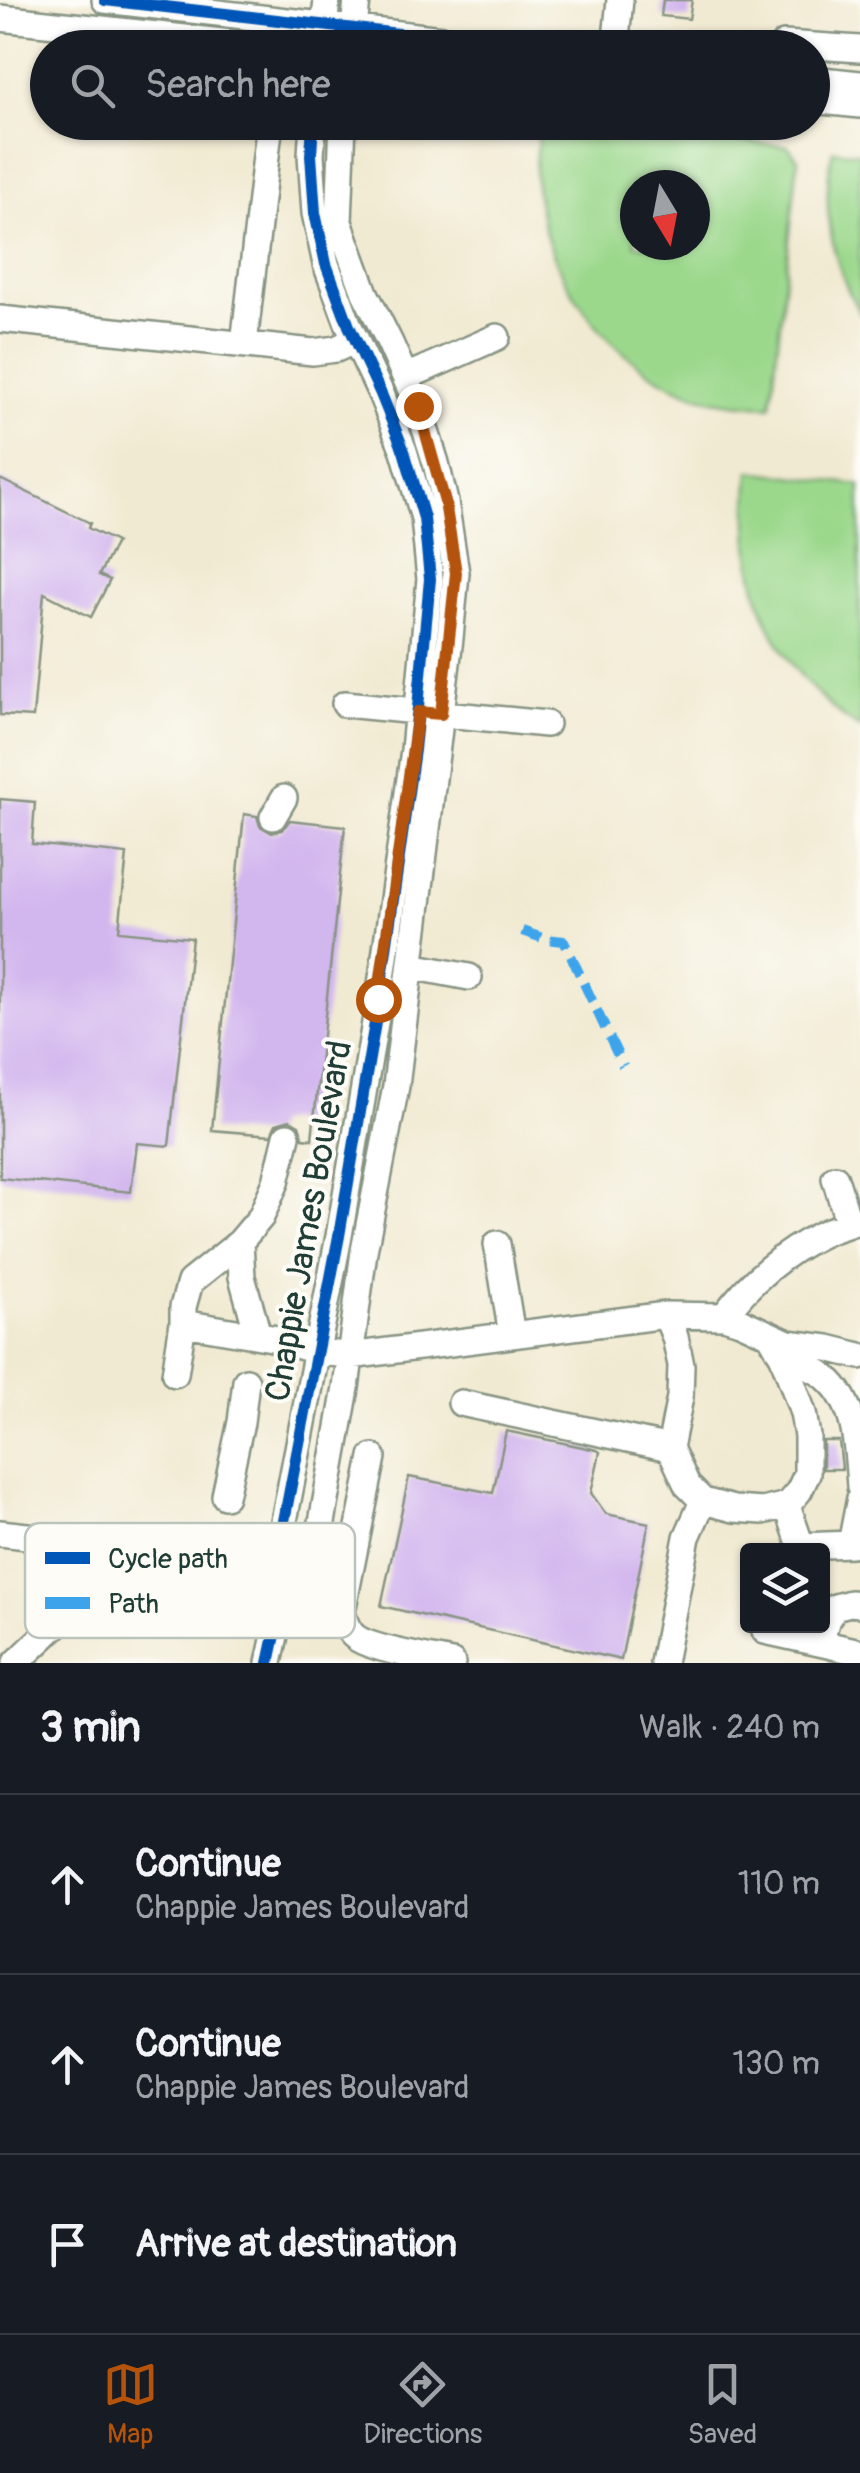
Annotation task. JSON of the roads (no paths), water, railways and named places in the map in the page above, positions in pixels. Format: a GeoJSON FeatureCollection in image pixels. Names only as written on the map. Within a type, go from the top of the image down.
{"type":"FeatureCollection","features":[{"type":"Feature","properties":{"kind":"street"},"geometry":{"type":"LineString","coordinates":[[105,0],[324,24]]}},
{"type":"Feature","properties":{"kind":"street"},"geometry":{"type":"LineString","coordinates":[[354,30],[357,0]]}},
{"type":"Feature","properties":{"kind":"street"},"geometry":{"type":"LineString","coordinates":[[617,30],[620,0]]}},
{"type":"Feature","properties":{"kind":"street"},"geometry":{"type":"LineString","coordinates":[[2,17],[118,30]]}},
{"type":"Feature","properties":{"kind":"street"},"geometry":{"type":"LineString","coordinates":[[830,47],[860,49]]}},
{"type":"Feature","properties":{"kind":"street"},"geometry":{"type":"LineString","coordinates":[[830,81],[860,84]]}},
{"type":"Feature","properties":{"kind":"street"},"geometry":{"type":"LineString","coordinates":[[830,102],[860,105]]}},
{"type":"Feature","properties":{"kind":"street"},"geometry":{"type":"LineString","coordinates":[[244,344],[268,140]]}},
{"type":"Feature","properties":{"kind":"street","name":"Chappie James Boulevard"},"geometry":{"type":"LineString","coordinates":[[312,140],[315,213],[326,264],[404,452],[424,518],[430,578],[429,713],[411,966],[396,1086],[364,1251],[322,1523]]}},
{"type":"Feature","properties":{"kind":"street","name":"Chappie James Boulevard"},"geometry":{"type":"LineString","coordinates":[[284,1523],[340,1236],[456,573],[445,502],[418,406],[365,294],[340,222],[342,140]]}},
{"type":"Feature","properties":{"kind":"street"},"geometry":{"type":"LineString","coordinates":[[0,318],[313,352],[336,349],[356,340]]}},
{"type":"Feature","properties":{"kind":"street"},"geometry":{"type":"LineString","coordinates":[[406,378],[497,337]]}},
{"type":"Feature","properties":{"kind":"street"},"geometry":{"type":"LineString","coordinates":[[345,704],[546,724]]}},
{"type":"Feature","properties":{"kind":"street"},"geometry":{"type":"LineString","coordinates":[[411,966],[469,977]]}},
{"type":"Feature","properties":{"kind":"street"},"geometry":{"type":"LineString","coordinates":[[175,1374],[184,1323],[182,1307],[190,1282],[240,1242],[261,1217],[276,1182],[287,1136]]}},
{"type":"Feature","properties":{"kind":"street"},"geometry":{"type":"LineString","coordinates":[[724,1316],[740,1294],[772,1265],[821,1234],[854,1222],[834,1178]]}},
{"type":"Feature","properties":{"kind":"street"},"geometry":{"type":"LineString","coordinates":[[240,1242],[242,1276],[258,1335]]}},
{"type":"Feature","properties":{"kind":"street"},"geometry":{"type":"LineString","coordinates":[[497,1244],[512,1335]]}},
{"type":"Feature","properties":{"kind":"street"},"geometry":{"type":"LineString","coordinates":[[184,1323],[350,1356],[666,1315],[724,1316],[834,1384],[849,1408],[860,1487]]}},
{"type":"Feature","properties":{"kind":"street"},"geometry":{"type":"LineString","coordinates":[[666,1315],[681,1366],[680,1397],[670,1448],[688,1485],[703,1501],[734,1510],[763,1511],[787,1505],[807,1474],[803,1413],[777,1346]]}},
{"type":"Feature","properties":{"kind":"street"},"geometry":{"type":"LineString","coordinates":[[777,1346],[828,1348],[860,1356]]}},
{"type":"Feature","properties":{"kind":"street"},"geometry":{"type":"LineString","coordinates":[[225,1496],[246,1382]]}},
{"type":"Feature","properties":{"kind":"street"},"geometry":{"type":"LineString","coordinates":[[460,1403],[670,1448]]}},
{"type":"Feature","properties":{"kind":"street"},"geometry":{"type":"LineString","coordinates":[[355,1547],[373,1457]]}},
{"type":"Feature","properties":{"kind":"street"},"geometry":{"type":"LineString","coordinates":[[830,1546],[855,1545],[860,1498]]}},
{"type":"Feature","properties":{"kind":"street"},"geometry":{"type":"LineString","coordinates":[[662,1663],[687,1537],[703,1501]]}},
{"type":"Feature","properties":{"kind":"street"},"geometry":{"type":"LineString","coordinates":[[787,1505],[798,1543]]}},
{"type":"Feature","properties":{"kind":"street"},"geometry":{"type":"LineString","coordinates":[[0,1533],[25,1536]]}},
{"type":"Feature","properties":{"kind":"street"},"geometry":{"type":"LineString","coordinates":[[820,1644],[826,1618],[835,1607],[860,1604]]}},
{"type":"Feature","properties":{"kind":"street"},"geometry":{"type":"LineString","coordinates":[[773,1633],[860,1652]]}},
{"type":"Feature","properties":{"kind":"street"},"geometry":{"type":"LineString","coordinates":[[355,1637],[452,1663]]}},
{"type":"Feature","properties":{"kind":"street"},"geometry":{"type":"LineString","coordinates":[[16,1663],[42,1638]]}},
{"type":"Feature","properties":{"kind":"street"},"geometry":{"type":"LineString","coordinates":[[269,1663],[274,1638]]}}]}
